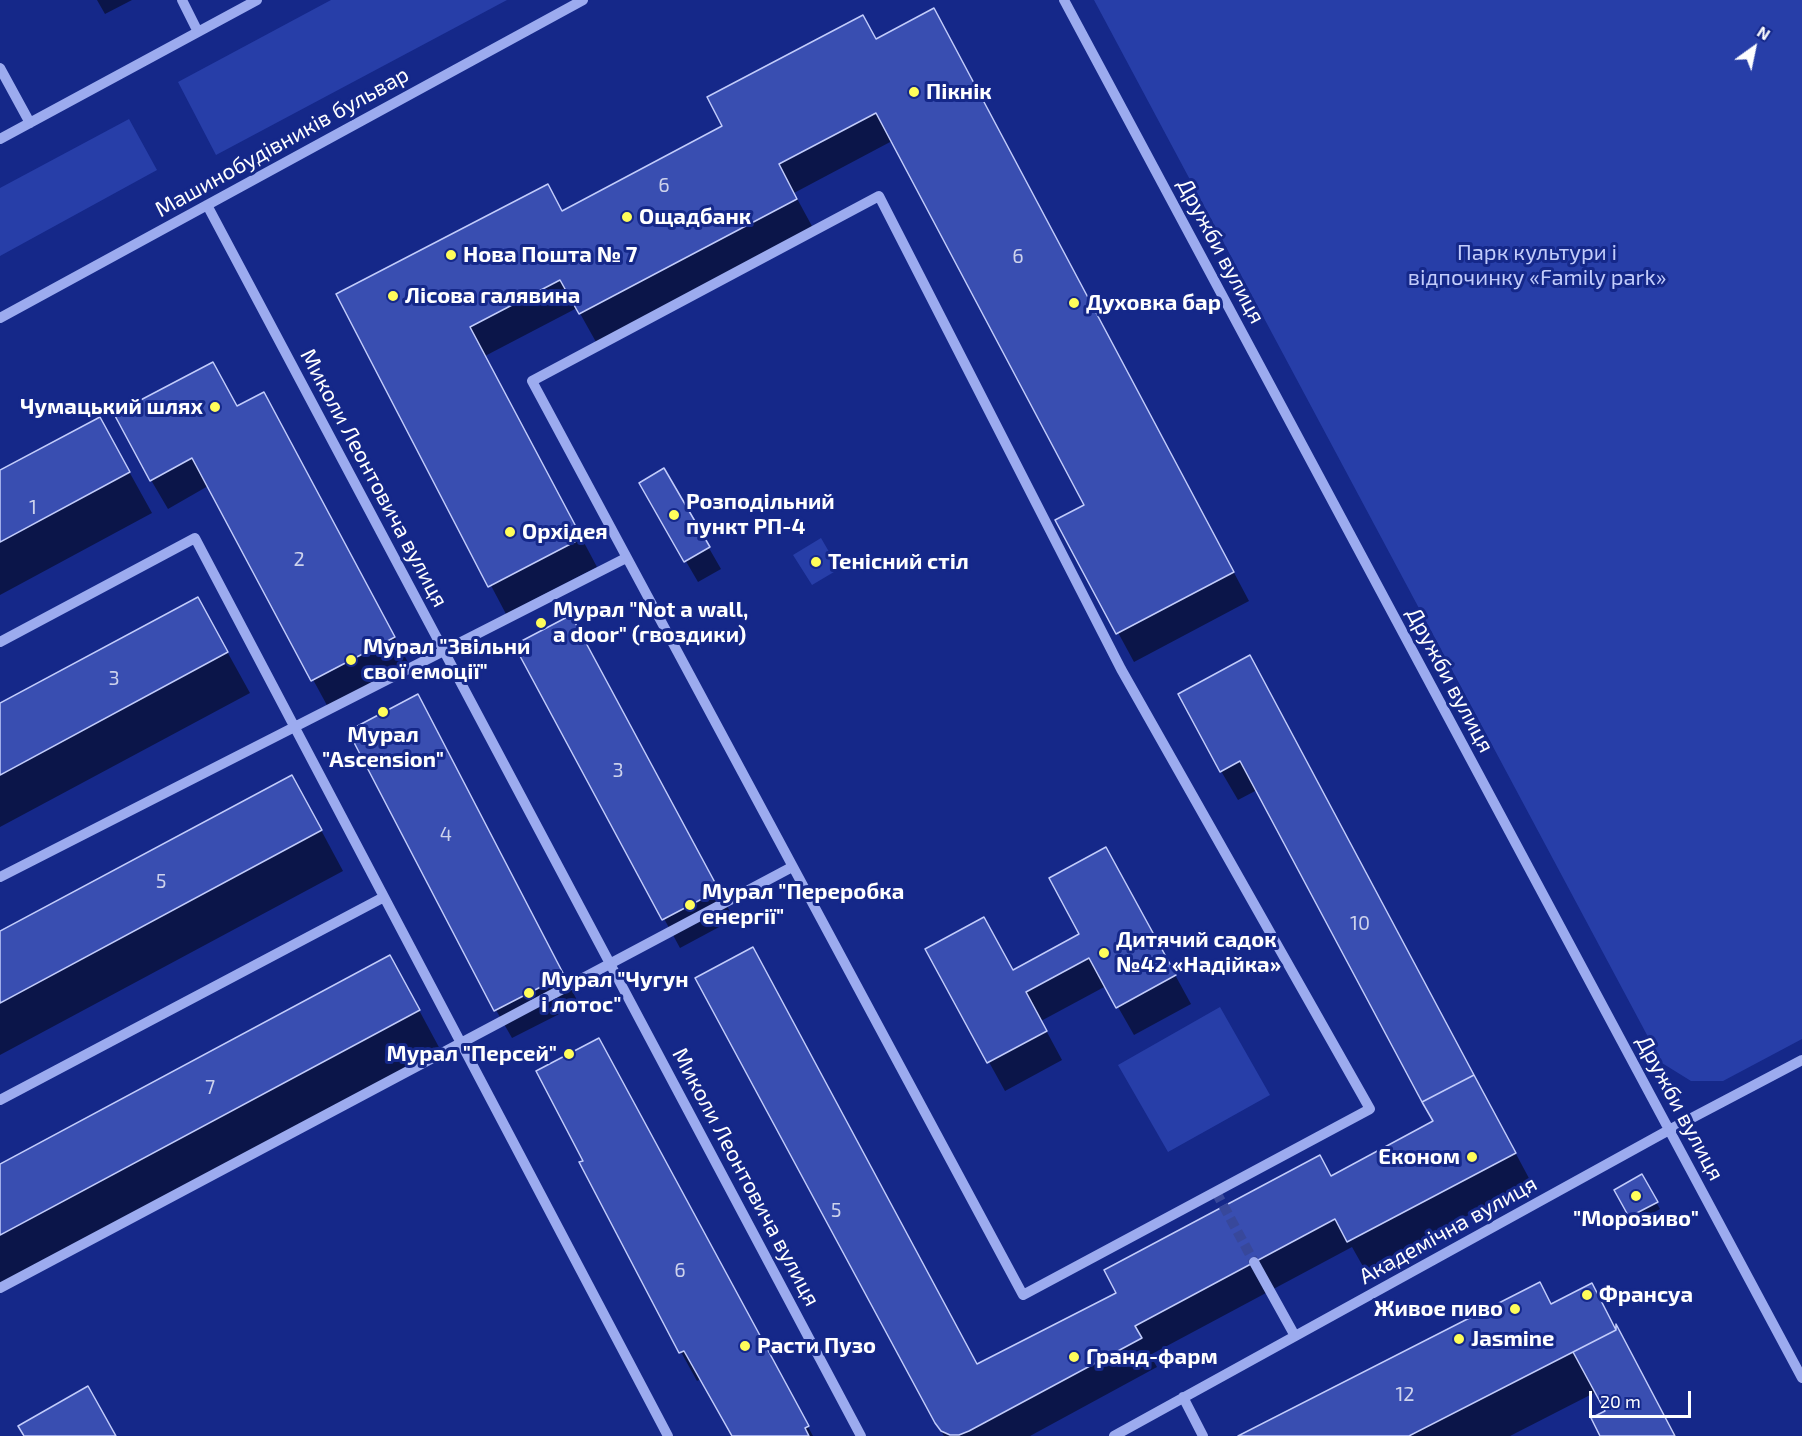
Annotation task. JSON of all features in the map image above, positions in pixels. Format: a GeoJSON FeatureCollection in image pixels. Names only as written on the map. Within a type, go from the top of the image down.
{"type":"FeatureCollection","features":[{"type":"Feature","properties":{"kind":"street"},"geometry":{"type":"LineString","coordinates":[[182,0],[198,32]]}},
{"type":"Feature","properties":{"kind":"street"},"geometry":{"type":"LineString","coordinates":[[0,138],[257,0]]}},
{"type":"Feature","properties":{"kind":"street","name":"Машинобудівників бульвар"},"geometry":{"type":"LineString","coordinates":[[0,318],[583,0]]}},
{"type":"Feature","properties":{"kind":"street","name":"Дружби вулиця"},"geometry":{"type":"LineString","coordinates":[[1064,0],[1802,1378]]}},
{"type":"Feature","properties":{"kind":"street"},"geometry":{"type":"LineString","coordinates":[[0,68],[30,123]]}},
{"type":"Feature","properties":{"kind":"street"},"geometry":{"type":"LineString","coordinates":[[879,196],[1121,669],[1370,1109],[1023,1295],[792,867],[531,381],[879,196]]}},
{"type":"Feature","properties":{"kind":"street","name":"Миколи Леонтовича вулиця"},"geometry":{"type":"LineString","coordinates":[[207,205],[861,1436]]}},
{"type":"Feature","properties":{"kind":"street"},"geometry":{"type":"LineString","coordinates":[[0,642],[195,538],[668,1436]]}},
{"type":"Feature","properties":{"kind":"street"},"geometry":{"type":"LineString","coordinates":[[0,878],[443,649],[626,558]]}},
{"type":"Feature","properties":{"kind":"street"},"geometry":{"type":"LineString","coordinates":[[0,1288],[792,867]]}},
{"type":"Feature","properties":{"kind":"street"},"geometry":{"type":"LineString","coordinates":[[0,1100],[384,897]]}},
{"type":"Feature","properties":{"kind":"street","name":"Академічна вулиця"},"geometry":{"type":"LineString","coordinates":[[1114,1436],[1669,1130],[1802,1060]]}},
{"type":"Feature","properties":{"kind":"street"},"geometry":{"type":"LineString","coordinates":[[1254,1262],[1295,1336]]}},
{"type":"Feature","properties":{"kind":"street"},"geometry":{"type":"LineString","coordinates":[[1183,1397],[1203,1436]]}},
{"type":"Feature","properties":{"kind":"green space"},"geometry":{"type":"Polygon","coordinates":[[[331,0],[507,0],[216,155],[178,82],[331,0]]]}},
{"type":"Feature","properties":{"kind":"green space","name":"Парк культури і відпочинку «Family park»"},"geometry":{"type":"Polygon","coordinates":[[[1094,0],[1802,0],[1802,1039],[1723,1081],[1691,1081],[1662,1063],[1094,0]]]}},
{"type":"Feature","properties":{"kind":"green space"},"geometry":{"type":"Polygon","coordinates":[[[129,119],[157,170],[0,256],[0,188],[129,119]]]}},
{"type":"Feature","properties":{"kind":"green space","name":"Тенісний стіл"},"geometry":{"type":"Polygon","coordinates":[[[821,538],[839,569],[812,585],[793,555],[821,538]]]}},
{"type":"Feature","properties":{"kind":"green space"},"geometry":{"type":"Polygon","coordinates":[[[1220,1007],[1270,1095],[1168,1152],[1118,1065],[1220,1007]]]}},
{"type":"Feature","properties":{"kind":"building"},"geometry":{"type":"Polygon","coordinates":[[[934,8],[1234,572],[1116,634],[1055,520],[1084,505],[876,113],[779,164],[797,199],[579,314],[560,280],[470,327],[582,538],[488,587],[336,294],[548,184],[562,211],[722,126],[707,97],[863,15],[876,39],[934,8]]]}},
{"type":"Feature","properties":{"kind":"building"},"geometry":{"type":"Polygon","coordinates":[[[213,362],[237,406],[264,392],[395,637],[311,681],[192,458],[150,481],[114,414],[213,362]]]}},
{"type":"Feature","properties":{"kind":"building"},"geometry":{"type":"Polygon","coordinates":[[[100,417],[130,472],[0,542],[0,470],[100,417]]]}},
{"type":"Feature","properties":{"kind":"building","name":"Розподільний пункт РП-4"},"geometry":{"type":"Polygon","coordinates":[[[664,468],[710,547],[684,562],[639,483],[664,468]]]}},
{"type":"Feature","properties":{"kind":"building"},"geometry":{"type":"Polygon","coordinates":[[[198,597],[228,652],[0,775],[0,703],[198,597]]]}},
{"type":"Feature","properties":{"kind":"building"},"geometry":{"type":"Polygon","coordinates":[[[571,615],[719,890],[662,920],[514,645],[571,615]]]}},
{"type":"Feature","properties":{"kind":"building"},"geometry":{"type":"Polygon","coordinates":[[[1250,655],[1474,1075],[1422,1102],[1240,761],[1220,772],[1178,694],[1250,655]]]}},
{"type":"Feature","properties":{"kind":"building"},"geometry":{"type":"Polygon","coordinates":[[[418,694],[564,975],[494,1011],[348,731],[418,694]]]}},
{"type":"Feature","properties":{"kind":"building"},"geometry":{"type":"Polygon","coordinates":[[[292,775],[322,830],[0,1003],[0,931],[292,775]]]}},
{"type":"Feature","properties":{"kind":"building","name":"Дитячий садок №42 «Надійка»"},"geometry":{"type":"Polygon","coordinates":[[[1106,847],[1176,975],[1116,1008],[1089,958],[1026,992],[1047,1031],[987,1063],[925,949],[984,917],[1013,970],[1079,934],[1049,878],[1106,847]]]}},
{"type":"Feature","properties":{"kind":"building"},"geometry":{"type":"Polygon","coordinates":[[[753,947],[977,1364],[1116,1293],[1104,1270],[1320,1155],[1331,1176],[1433,1121],[1422,1102],[1474,1075],[1516,1153],[1347,1242],[1335,1219],[1135,1326],[1142,1338],[969,1431],[959,1435],[950,1435],[941,1431],[935,1423],[695,978],[753,947]]]}},
{"type":"Feature","properties":{"kind":"building"},"geometry":{"type":"Polygon","coordinates":[[[390,955],[420,1010],[0,1235],[0,1164],[390,955]]]}},
{"type":"Feature","properties":{"kind":"building"},"geometry":{"type":"Polygon","coordinates":[[[599,1038],[809,1426],[805,1428],[809,1436],[732,1436],[684,1351],[679,1353],[579,1162],[583,1161],[536,1071],[599,1038]]]}},
{"type":"Feature","properties":{"kind":"building","name":"\"Морозиво\""},"geometry":{"type":"Polygon","coordinates":[[[1642,1174],[1658,1202],[1629,1217],[1614,1190],[1642,1174]]]}},
{"type":"Feature","properties":{"kind":"building"},"geometry":{"type":"Polygon","coordinates":[[[1540,1282],[1551,1304],[1592,1283],[1616,1330],[1409,1436],[1238,1436],[1540,1282]]]}},
{"type":"Feature","properties":{"kind":"building"},"geometry":{"type":"Polygon","coordinates":[[[1616,1324],[1675,1436],[1600,1436],[1591,1418],[1605,1411],[1573,1352],[1616,1330],[1616,1324]]]}},
{"type":"Feature","properties":{"kind":"building"},"geometry":{"type":"Polygon","coordinates":[[[88,1386],[116,1436],[24,1436],[18,1426],[88,1386]]]}},
{"type":"Feature","properties":{"kind":"tunnel"},"geometry":{"type":"LineString","coordinates":[[1216,1192],[1254,1262]]}},
{"type":"Feature","properties":{"kind":"place","name":"Пікнік"},"geometry":{"type":"Point","coordinates":[914,92]}},
{"type":"Feature","properties":{"kind":"place","name":"Ощадбанк"},"geometry":{"type":"Point","coordinates":[627,217]}},
{"type":"Feature","properties":{"kind":"place","name":"Нова Пошта № 7"},"geometry":{"type":"Point","coordinates":[451,255]}},
{"type":"Feature","properties":{"kind":"place","name":"Лісова галявина"},"geometry":{"type":"Point","coordinates":[393,296]}},
{"type":"Feature","properties":{"kind":"place","name":"Духовка бар"},"geometry":{"type":"Point","coordinates":[1074,303]}},
{"type":"Feature","properties":{"kind":"place","name":"Чумацький шлях"},"geometry":{"type":"Point","coordinates":[215,407]}},
{"type":"Feature","properties":{"kind":"place","name":"Розподільний пункт РП-4"},"geometry":{"type":"Point","coordinates":[674,515]}},
{"type":"Feature","properties":{"kind":"place","name":"Орхідея"},"geometry":{"type":"Point","coordinates":[510,532]}},
{"type":"Feature","properties":{"kind":"place","name":"Тенісний стіл"},"geometry":{"type":"Point","coordinates":[816,562]}},
{"type":"Feature","properties":{"kind":"place","name":"Мурал \"Not a wall, a door\" (гвоздики)"},"geometry":{"type":"Point","coordinates":[541,623]}},
{"type":"Feature","properties":{"kind":"place","name":"Мурал \"Звільни свої емоції\""},"geometry":{"type":"Point","coordinates":[351,660]}},
{"type":"Feature","properties":{"kind":"place","name":"Мурал \"Ascension\""},"geometry":{"type":"Point","coordinates":[383,712]}},
{"type":"Feature","properties":{"kind":"place","name":"Мурал \"Переробка енергії\""},"geometry":{"type":"Point","coordinates":[690,905]}},
{"type":"Feature","properties":{"kind":"place","name":"Дитячий садок №42 «Надійка»"},"geometry":{"type":"Point","coordinates":[1104,953]}},
{"type":"Feature","properties":{"kind":"place","name":"Мурал \"Чугун і лотос\""},"geometry":{"type":"Point","coordinates":[529,993]}},
{"type":"Feature","properties":{"kind":"place","name":"Мурал \"Персей\""},"geometry":{"type":"Point","coordinates":[569,1054]}},
{"type":"Feature","properties":{"kind":"place","name":"Економ"},"geometry":{"type":"Point","coordinates":[1472,1157]}},
{"type":"Feature","properties":{"kind":"place","name":"\"Морозиво\""},"geometry":{"type":"Point","coordinates":[1636,1196]}},
{"type":"Feature","properties":{"kind":"place","name":"Франсуа"},"geometry":{"type":"Point","coordinates":[1587,1295]}},
{"type":"Feature","properties":{"kind":"place","name":"Живое пиво"},"geometry":{"type":"Point","coordinates":[1515,1309]}},
{"type":"Feature","properties":{"kind":"place","name":"Jasmine"},"geometry":{"type":"Point","coordinates":[1459,1339]}},
{"type":"Feature","properties":{"kind":"place","name":"Расти Пузо"},"geometry":{"type":"Point","coordinates":[745,1346]}},
{"type":"Feature","properties":{"kind":"place","name":"Гранд-фарм"},"geometry":{"type":"Point","coordinates":[1074,1357]}}]}
